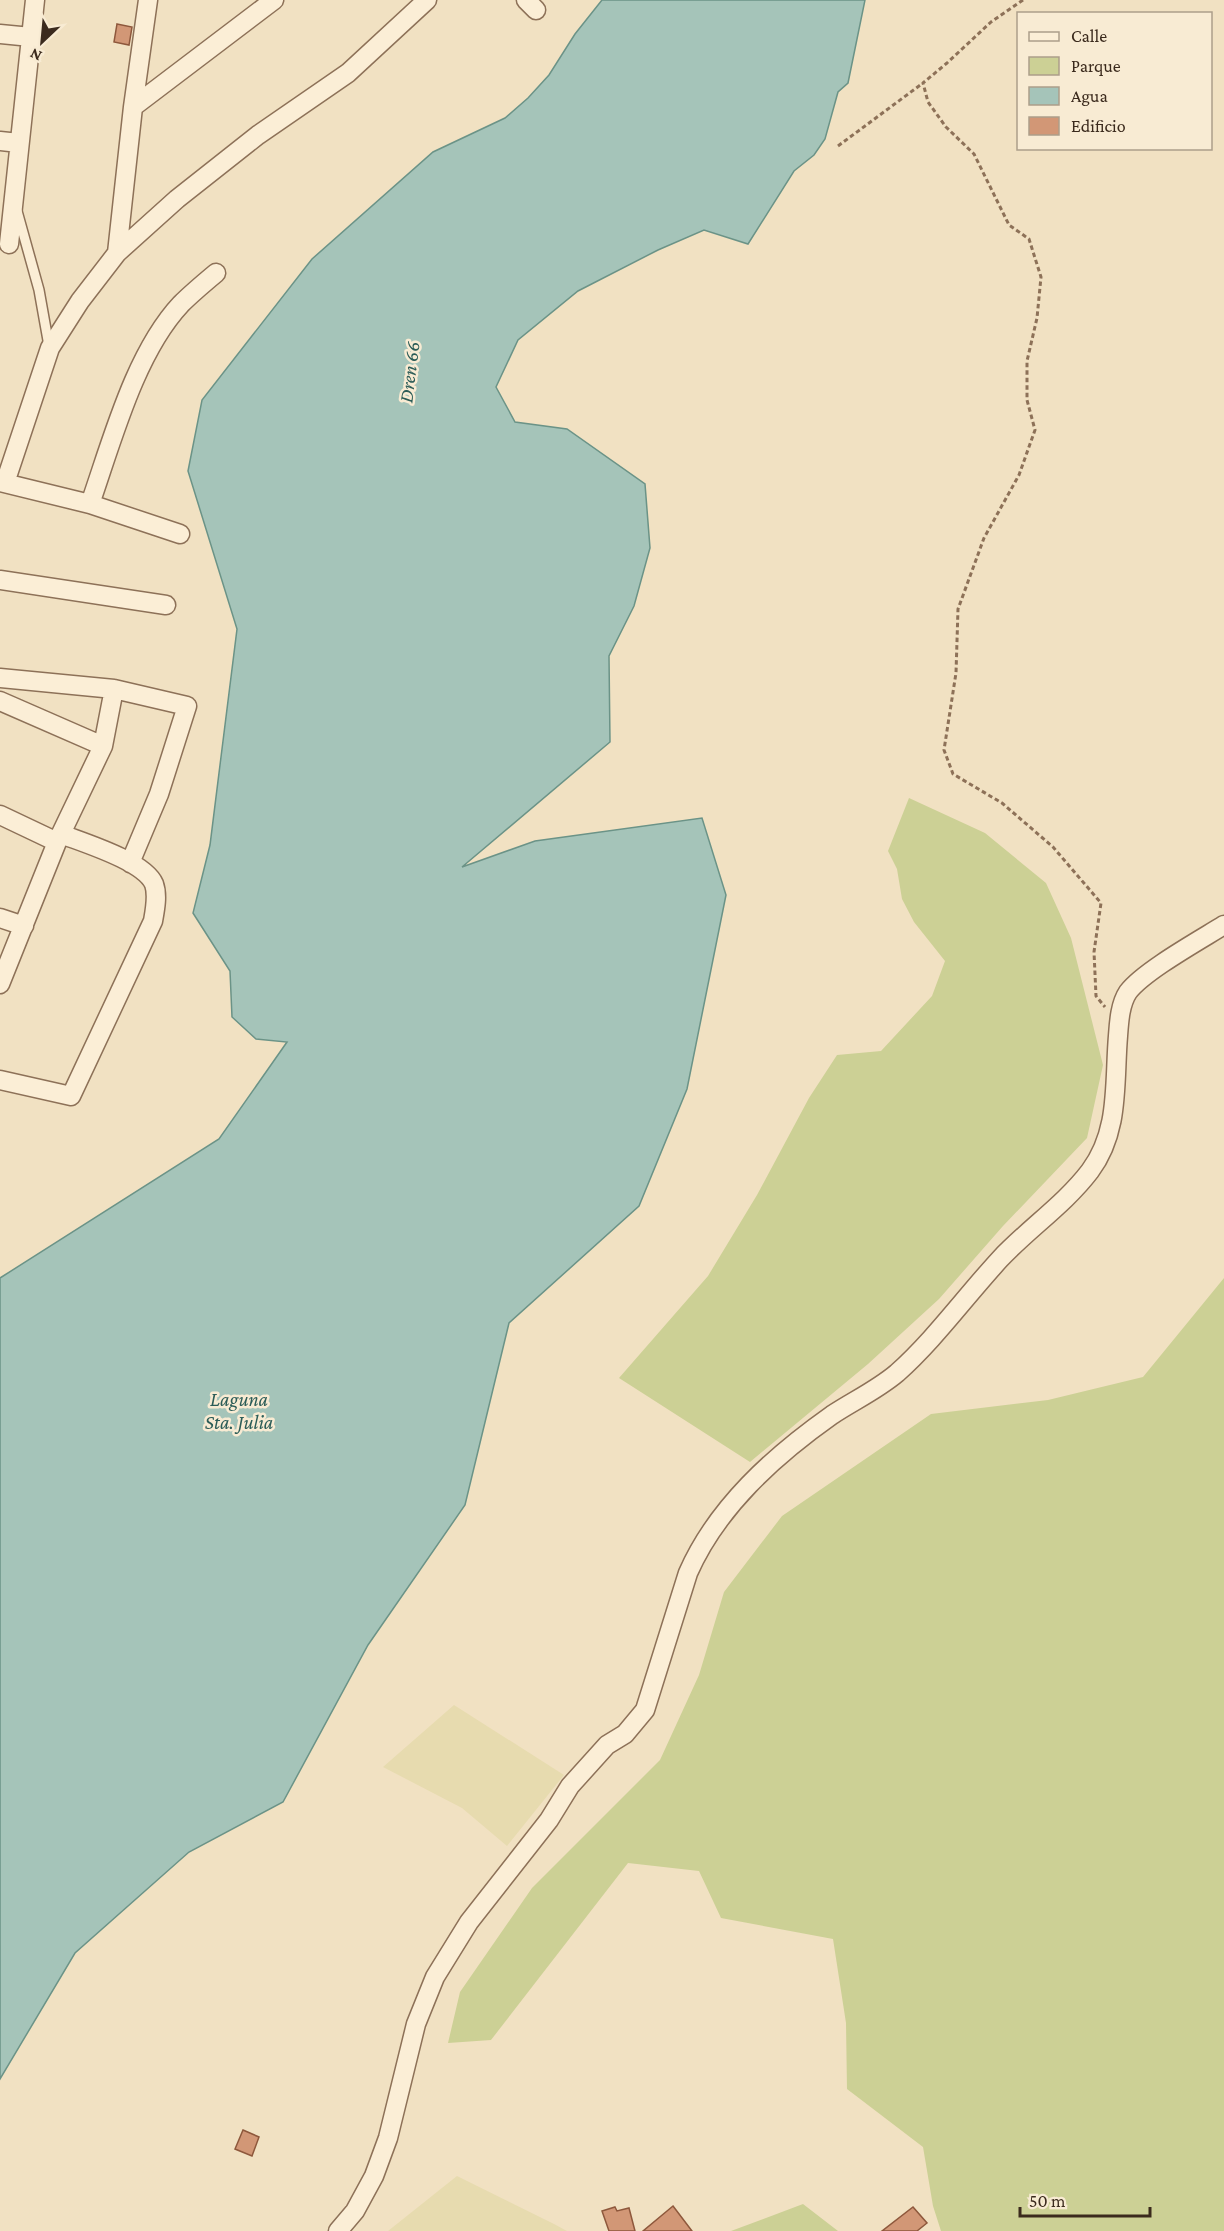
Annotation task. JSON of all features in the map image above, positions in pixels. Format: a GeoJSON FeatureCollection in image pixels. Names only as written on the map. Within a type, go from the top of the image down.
{"type":"FeatureCollection","features":[{"type":"Feature","properties":{"kind":"street"},"geometry":{"type":"LineString","coordinates":[[12,244],[13,196],[35,0]]}},
{"type":"Feature","properties":{"kind":"street"},"geometry":{"type":"LineString","coordinates":[[117,253],[148,0]]}},
{"type":"Feature","properties":{"kind":"street"},"geometry":{"type":"LineString","coordinates":[[134,107],[274,0]]}},
{"type":"Feature","properties":{"kind":"street"},"geometry":{"type":"LineString","coordinates":[[180,534],[90,504],[2,483],[50,348],[80,301],[117,253],[177,200],[258,135],[348,73],[428,0]]}},
{"type":"Feature","properties":{"kind":"street"},"geometry":{"type":"LineString","coordinates":[[0,34],[31,37]]}},
{"type":"Feature","properties":{"kind":"street"},"geometry":{"type":"LineString","coordinates":[[0,141],[19,143]]}},
{"type":"Feature","properties":{"kind":"street"},"geometry":{"type":"LineString","coordinates":[[90,504],[126,405],[153,343],[181,304],[216,273]]}},
{"type":"Feature","properties":{"kind":"street"},"geometry":{"type":"LineString","coordinates":[[0,580],[166,604]]}},
{"type":"Feature","properties":{"kind":"street"},"geometry":{"type":"LineString","coordinates":[[0,678],[114,689],[187,706],[159,794],[130,863]]}},
{"type":"Feature","properties":{"kind":"street"},"geometry":{"type":"LineString","coordinates":[[0,984],[59,838],[103,746],[114,689]]}},
{"type":"Feature","properties":{"kind":"street"},"geometry":{"type":"LineString","coordinates":[[0,701],[103,746]]}},
{"type":"Feature","properties":{"kind":"street"},"geometry":{"type":"LineString","coordinates":[[0,815],[130,863],[145,873],[154,884],[155,902],[153,921],[71,1096],[0,1080]]}},
{"type":"Feature","properties":{"kind":"street"},"geometry":{"type":"LineString","coordinates":[[0,918],[24,926]]}},
{"type":"Feature","properties":{"kind":"street"},"geometry":{"type":"LineString","coordinates":[[338,2231],[355,2211],[374,2176],[388,2138],[416,2024],[435,1977],[470,1922],[549,1820],[570,1786],[607,1745],[625,1734],[645,1710],[664,1642],[695,1556],[722,1515],[769,1464],[834,1414],[895,1375],[924,1347],[1005,1254],[1090,1170],[1103,1149],[1111,1129],[1115,1107],[1119,1025],[1128,993],[1141,980],[1224,925]]}},
{"type":"Feature","properties":{"kind":"lane"},"geometry":{"type":"LineString","coordinates":[[12,244],[39,290],[50,348]]}},
{"type":"Feature","properties":{"kind":"path"},"geometry":{"type":"LineString","coordinates":[[838,146],[922,83],[991,22],[1023,0]]}},
{"type":"Feature","properties":{"kind":"path"},"geometry":{"type":"LineString","coordinates":[[922,83],[928,102],[946,128],[974,154],[1009,225],[1029,239],[1041,277],[1037,318],[1027,361],[1027,400],[1035,430],[1019,475],[984,538],[958,609],[956,673],[944,750],[953,774],[1002,803],[1053,847],[1101,903],[1094,952],[1096,996],[1119,1025]]}},
{"type":"Feature","properties":{"kind":"shaded area"},"geometry":{"type":"Polygon","coordinates":[[[454,1705],[564,1775],[507,1846],[462,1808],[383,1767],[454,1705]]]}},
{"type":"Feature","properties":{"kind":"shaded area"},"geometry":{"type":"Polygon","coordinates":[[[457,2176],[554,2224],[567,2231],[388,2231],[457,2176]]]}},
{"type":"Feature","properties":{"kind":"green space"},"geometry":{"type":"Polygon","coordinates":[[[909,798],[985,833],[1046,883],[1071,938],[1103,1065],[1087,1138],[1003,1226],[939,1299],[868,1364],[750,1462],[619,1378],[708,1276],[757,1195],[809,1098],[837,1055],[881,1051],[932,996],[945,961],[914,922],[902,899],[897,869],[888,851],[909,798]]]}},
{"type":"Feature","properties":{"kind":"green space"},"geometry":{"type":"Polygon","coordinates":[[[1224,1278],[1224,2231],[941,2231],[933,2206],[923,2147],[847,2089],[846,2023],[833,1939],[721,1918],[699,1871],[628,1863],[491,2040],[448,2043],[460,1992],[532,1888],[660,1760],[699,1675],[724,1592],[782,1516],[931,1414],[1048,1400],[1143,1377],[1224,1278]]]}},
{"type":"Feature","properties":{"kind":"green space"},"geometry":{"type":"Polygon","coordinates":[[[803,2204],[838,2231],[731,2231],[803,2204]]]}},
{"type":"Feature","properties":{"kind":"water"},"geometry":{"type":"Polygon","coordinates":[[[602,0],[865,0],[848,83],[838,92],[825,139],[814,155],[794,171],[748,244],[704,230],[658,250],[578,291],[518,340],[496,387],[515,422],[567,429],[645,484],[650,548],[634,606],[609,656],[610,742],[462,867],[535,841],[702,818],[726,895],[687,1089],[639,1206],[509,1323],[465,1505],[368,1645],[283,1802],[189,1852],[75,1953],[0,2079],[0,1278],[219,1139],[287,1042],[256,1039],[232,1017],[230,971],[193,913],[210,845],[237,629],[188,471],[202,400],[312,259],[433,152],[505,118],[528,98],[549,75],[575,34],[602,0]]]}},
{"type":"Feature","properties":{"kind":"building"},"geometry":{"type":"Polygon","coordinates":[[[117,24],[132,27],[129,45],[114,42],[117,24]]]}},
{"type":"Feature","properties":{"kind":"building"},"geometry":{"type":"Polygon","coordinates":[[[243,2130],[259,2137],[252,2156],[235,2149],[243,2130]]]}},
{"type":"Feature","properties":{"kind":"building"},"geometry":{"type":"Polygon","coordinates":[[[673,2206],[692,2231],[643,2231],[673,2206]]]}},
{"type":"Feature","properties":{"kind":"building"},"geometry":{"type":"Polygon","coordinates":[[[615,2207],[617,2211],[629,2208],[635,2231],[609,2231],[602,2211],[615,2207]]]}},
{"type":"Feature","properties":{"kind":"building"},"geometry":{"type":"Polygon","coordinates":[[[913,2207],[927,2223],[917,2231],[882,2231],[913,2207]]]}},
{"type":"Feature","properties":{"kind":"water label","name":"Dren 66"},"geometry":{"type":"Point","coordinates":[409,372]}},
{"type":"Feature","properties":{"kind":"water label","name":"Laguna Sta. Julia"},"geometry":{"type":"Point","coordinates":[239,1410]}}]}
